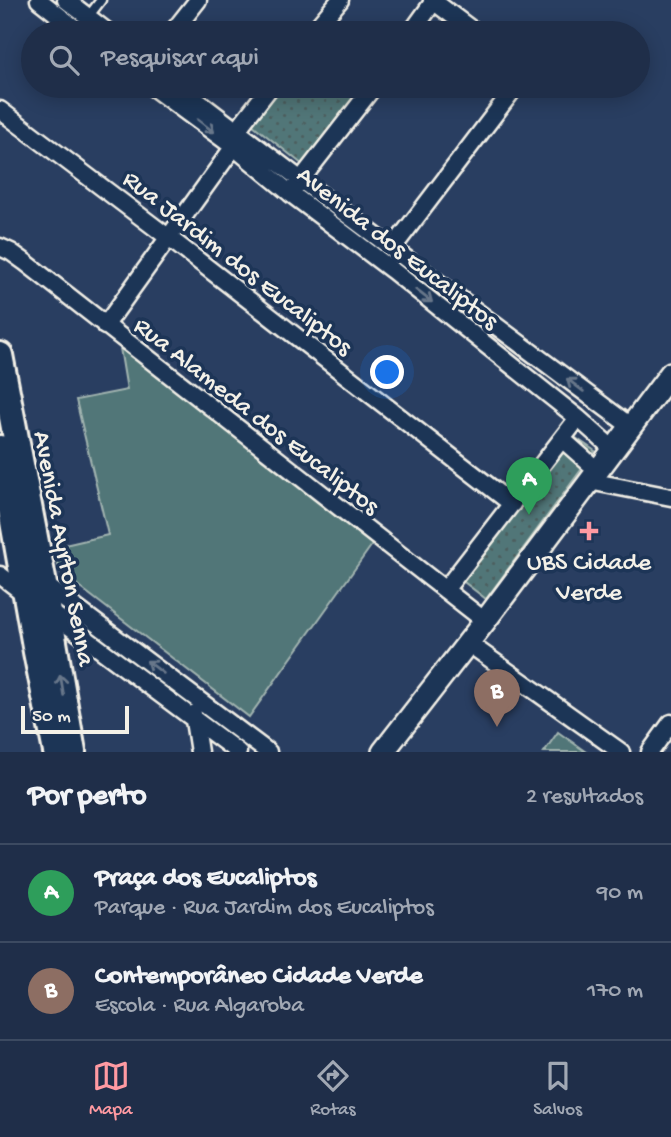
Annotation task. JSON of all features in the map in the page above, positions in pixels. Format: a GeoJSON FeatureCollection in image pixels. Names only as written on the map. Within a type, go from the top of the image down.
{"type":"FeatureCollection","features":[{"type":"Feature","properties":{"kind":"main road","name":"Avenida Ayrton Senna"},"geometry":{"type":"LineString","coordinates":[[0,355],[56,752]]}},
{"type":"Feature","properties":{"kind":"main road","name":"Avenida Ayrton Senna"},"geometry":{"type":"LineString","coordinates":[[0,448],[35,589],[49,611],[73,752]]}},
{"type":"Feature","properties":{"kind":"street"},"geometry":{"type":"LineString","coordinates":[[39,0],[65,21]]}},
{"type":"Feature","properties":{"kind":"street"},"geometry":{"type":"LineString","coordinates":[[181,21],[198,0]]}},
{"type":"Feature","properties":{"kind":"street"},"geometry":{"type":"LineString","coordinates":[[322,21],[340,0]]}},
{"type":"Feature","properties":{"kind":"street"},"geometry":{"type":"LineString","coordinates":[[419,21],[433,1],[460,21]]}},
{"type":"Feature","properties":{"kind":"street"},"geometry":{"type":"LineString","coordinates":[[78,6],[95,21]]}},
{"type":"Feature","properties":{"kind":"street","name":"Avenida dos Eucaliptos"},"geometry":{"type":"LineString","coordinates":[[170,98],[236,139]]}},
{"type":"Feature","properties":{"kind":"street","name":"Avenida dos Eucaliptos"},"geometry":{"type":"LineString","coordinates":[[191,98],[392,270],[613,449]]}},
{"type":"Feature","properties":{"kind":"street"},"geometry":{"type":"LineString","coordinates":[[105,326],[263,98]]}},
{"type":"Feature","properties":{"kind":"street"},"geometry":{"type":"LineString","coordinates":[[295,187],[365,98]]}},
{"type":"Feature","properties":{"kind":"street"},"geometry":{"type":"LineString","coordinates":[[392,270],[398,253],[508,98]]}},
{"type":"Feature","properties":{"kind":"street","name":"Rua Jardim dos Eucaliptos"},"geometry":{"type":"LineString","coordinates":[[0,110],[169,237],[512,504]]}},
{"type":"Feature","properties":{"kind":"street","name":"Avenida dos Eucaliptos"},"geometry":{"type":"LineString","coordinates":[[295,187],[398,253],[629,426]]}},
{"type":"Feature","properties":{"kind":"street","name":"Rua Alameda dos Eucaliptos"},"geometry":{"type":"LineString","coordinates":[[0,247],[24,262],[485,621]]}},
{"type":"Feature","properties":{"kind":"street"},"geometry":{"type":"LineString","coordinates":[[383,752],[671,373]]}},
{"type":"Feature","properties":{"kind":"street"},"geometry":{"type":"LineString","coordinates":[[445,590],[578,418]]}},
{"type":"Feature","properties":{"kind":"street"},"geometry":{"type":"LineString","coordinates":[[562,439],[593,476],[671,497]]}},
{"type":"Feature","properties":{"kind":"street"},"geometry":{"type":"LineString","coordinates":[[0,575],[35,589],[191,695],[268,752]]}},
{"type":"Feature","properties":{"kind":"street"},"geometry":{"type":"LineString","coordinates":[[49,611],[238,752]]}},
{"type":"Feature","properties":{"kind":"street"},"geometry":{"type":"LineString","coordinates":[[468,643],[621,752]]}},
{"type":"Feature","properties":{"kind":"street"},"geometry":{"type":"LineString","coordinates":[[191,695],[199,752]]}},
{"type":"Feature","properties":{"kind":"street"},"geometry":{"type":"LineString","coordinates":[[650,752],[671,723]]}},
{"type":"Feature","properties":{"kind":"lane"},"geometry":{"type":"LineString","coordinates":[[78,6],[101,0]]}},
{"type":"Feature","properties":{"kind":"green space"},"geometry":{"type":"Polygon","coordinates":[[[270,98],[355,98],[303,165],[253,125],[253,119],[270,98]]]}},
{"type":"Feature","properties":{"kind":"green space"},"geometry":{"type":"Polygon","coordinates":[[[120,348],[374,542],[249,717],[59,571],[56,547],[108,535],[76,400],[127,390],[120,348]]]}},
{"type":"Feature","properties":{"kind":"green space"},"geometry":{"type":"Polygon","coordinates":[[[573,436],[595,451],[486,599],[460,579],[573,436]]]}},
{"type":"Feature","properties":{"kind":"green space"},"geometry":{"type":"Polygon","coordinates":[[[558,732],[586,752],[544,752],[558,732]]]}},
{"type":"Feature","properties":{"kind":"place","name":"Praça dos Eucaliptos"},"geometry":{"type":"Point","coordinates":[529,515]}},
{"type":"Feature","properties":{"kind":"place","name":"UBS Cidade Verde"},"geometry":{"type":"Point","coordinates":[589,531]}},
{"type":"Feature","properties":{"kind":"place","name":"Contemporâneo Cidade Verde"},"geometry":{"type":"Point","coordinates":[497,727]}}]}
